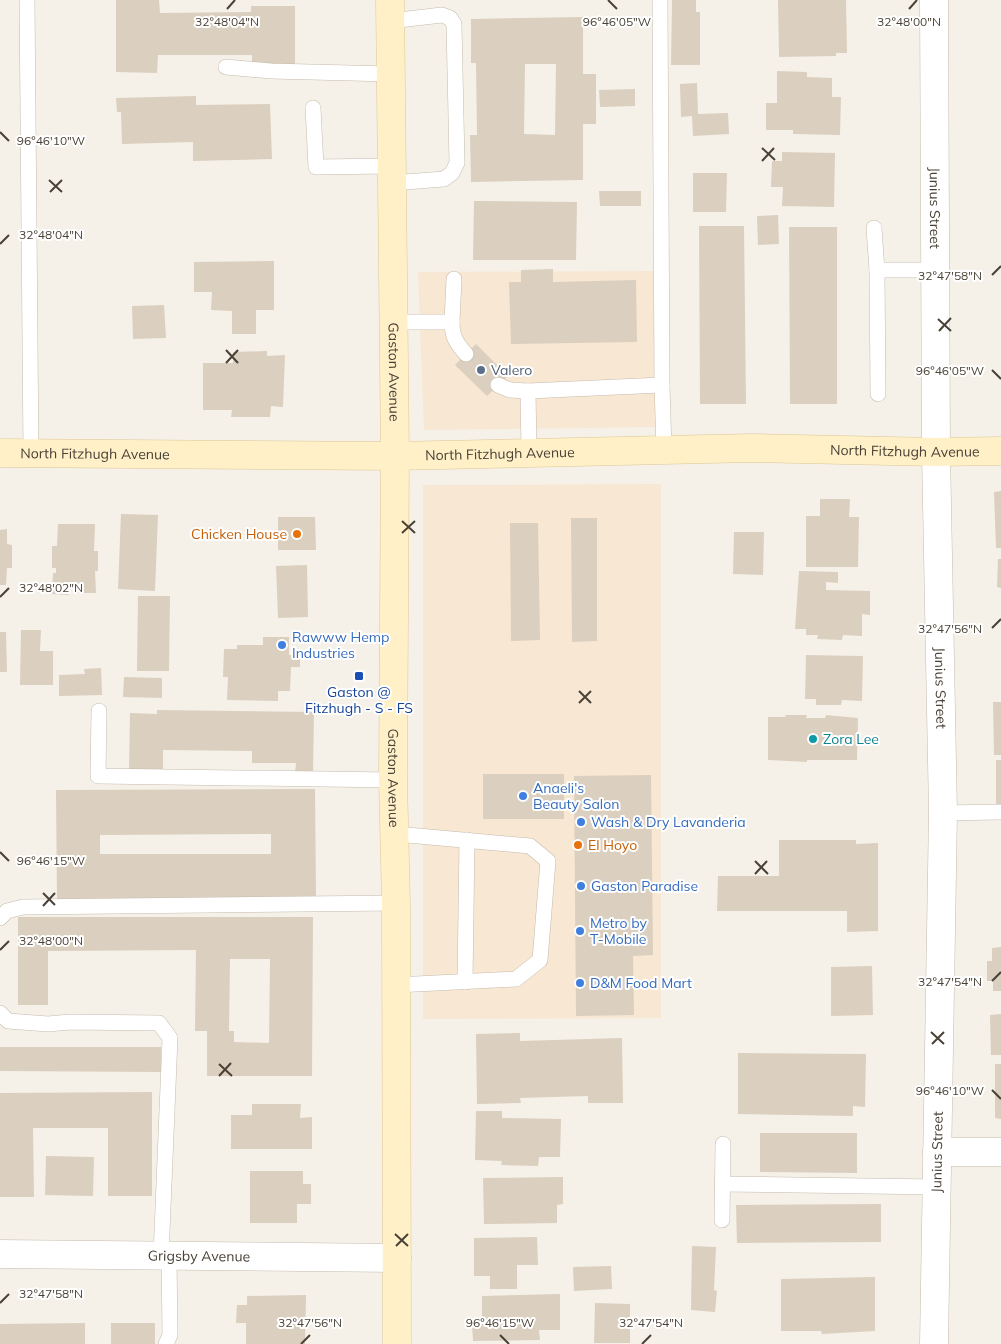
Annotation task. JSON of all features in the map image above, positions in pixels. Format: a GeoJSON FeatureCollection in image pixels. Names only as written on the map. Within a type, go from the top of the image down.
{"type":"FeatureCollection","features":[{"type":"Feature","properties":{"kind":"main road","name":"Gaston Avenue"},"geometry":{"type":"LineString","coordinates":[[390,10],[395,456],[394,780],[396,834],[397,1344]]}},
{"type":"Feature","properties":{"kind":"main road","name":"North Fitzhugh Avenue"},"geometry":{"type":"LineString","coordinates":[[0,453],[395,456],[752,448],[936,452],[1001,451]]}},
{"type":"Feature","properties":{"kind":"street","name":"Junius Street"},"geometry":{"type":"LineString","coordinates":[[934,0],[936,452],[942,813],[934,1344]]}},
{"type":"Feature","properties":{"kind":"street"},"geometry":{"type":"LineString","coordinates":[[937,1152],[1001,1152]]}},
{"type":"Feature","properties":{"kind":"street","name":"Grigsby Avenue"},"geometry":{"type":"LineString","coordinates":[[0,1254],[397,1258]]}},
{"type":"Feature","properties":{"kind":"lane"},"geometry":{"type":"LineString","coordinates":[[27,0],[32,453]]}},
{"type":"Feature","properties":{"kind":"lane"},"geometry":{"type":"LineString","coordinates":[[660,0],[664,450]]}},
{"type":"Feature","properties":{"kind":"lane"},"geometry":{"type":"LineString","coordinates":[[313,108],[316,167],[444,179],[452,173],[457,163],[454,24],[450,18],[442,15],[390,10]]}},
{"type":"Feature","properties":{"kind":"lane"},"geometry":{"type":"LineString","coordinates":[[226,68],[390,74]]}},
{"type":"Feature","properties":{"kind":"lane"},"geometry":{"type":"LineString","coordinates":[[874,228],[877,270],[878,394]]}},
{"type":"Feature","properties":{"kind":"lane"},"geometry":{"type":"LineString","coordinates":[[877,270],[936,270]]}},
{"type":"Feature","properties":{"kind":"lane"},"geometry":{"type":"LineString","coordinates":[[454,279],[452,335],[457,345],[466,354]]}},
{"type":"Feature","properties":{"kind":"lane"},"geometry":{"type":"LineString","coordinates":[[394,322],[452,322]]}},
{"type":"Feature","properties":{"kind":"lane"},"geometry":{"type":"LineString","coordinates":[[498,385],[510,390],[528,390],[662,385]]}},
{"type":"Feature","properties":{"kind":"lane"},"geometry":{"type":"LineString","coordinates":[[528,390],[529,453]]}},
{"type":"Feature","properties":{"kind":"lane"},"geometry":{"type":"LineString","coordinates":[[99,711],[98,776],[394,780]]}},
{"type":"Feature","properties":{"kind":"lane"},"geometry":{"type":"LineString","coordinates":[[942,813],[1001,812]]}},
{"type":"Feature","properties":{"kind":"lane"},"geometry":{"type":"LineString","coordinates":[[396,834],[530,846],[548,860],[540,960],[516,979],[396,985]]}},
{"type":"Feature","properties":{"kind":"lane"},"geometry":{"type":"LineString","coordinates":[[465,982],[467,840]]}},
{"type":"Feature","properties":{"kind":"lane"},"geometry":{"type":"LineString","coordinates":[[0,918],[7,911],[23,907],[396,903]]}},
{"type":"Feature","properties":{"kind":"lane"},"geometry":{"type":"LineString","coordinates":[[0,1013],[8,1021],[48,1024],[70,1022],[159,1023],[170,1038],[165,1256],[170,1336],[166,1344]]}},
{"type":"Feature","properties":{"kind":"lane"},"geometry":{"type":"LineString","coordinates":[[722,1220],[723,1144]]}},
{"type":"Feature","properties":{"kind":"lane"},"geometry":{"type":"LineString","coordinates":[[722,1184],[937,1186]]}},
{"type":"Feature","properties":{"kind":"shaded area"},"geometry":{"type":"Polygon","coordinates":[[[658,271],[659,427],[424,430],[418,272],[658,271]]]}},
{"type":"Feature","properties":{"kind":"shaded area"},"geometry":{"type":"Polygon","coordinates":[[[661,484],[661,1018],[423,1019],[423,485],[661,484]]]}},
{"type":"Feature","properties":{"kind":"building"},"geometry":{"type":"Polygon","coordinates":[[[116,0],[159,0],[160,13],[251,12],[251,6],[295,6],[295,64],[252,64],[252,55],[158,55],[157,73],[116,72],[116,0]]]}},
{"type":"Feature","properties":{"kind":"building"},"geometry":{"type":"Polygon","coordinates":[[[672,0],[696,0],[696,12],[700,12],[700,65],[671,65],[672,0]]]}},
{"type":"Feature","properties":{"kind":"building"},"geometry":{"type":"Polygon","coordinates":[[[778,0],[846,0],[847,53],[836,53],[836,56],[779,57],[778,0]]]}},
{"type":"Feature","properties":{"kind":"building"},"geometry":{"type":"Polygon","coordinates":[[[583,17],[583,74],[596,74],[596,124],[583,124],[583,180],[471,182],[470,135],[477,135],[476,63],[471,63],[471,19],[583,17]],[[525,64],[524,134],[555,135],[556,64],[525,64]]]}},
{"type":"Feature","properties":{"kind":"building"},"geometry":{"type":"Polygon","coordinates":[[[777,71],[807,72],[807,77],[832,78],[832,97],[841,97],[840,135],[793,134],[793,130],[766,130],[766,103],[777,103],[777,71]]]}},
{"type":"Feature","properties":{"kind":"building"},"geometry":{"type":"Polygon","coordinates":[[[697,83],[698,114],[728,113],[729,134],[693,136],[692,116],[681,117],[680,84],[697,83]]]}},
{"type":"Feature","properties":{"kind":"building"},"geometry":{"type":"Polygon","coordinates":[[[635,89],[635,106],[600,107],[599,90],[635,89]]]}},
{"type":"Feature","properties":{"kind":"building"},"geometry":{"type":"Polygon","coordinates":[[[196,96],[196,105],[270,104],[272,159],[193,161],[193,142],[122,144],[121,112],[117,112],[116,98],[196,96]]]}},
{"type":"Feature","properties":{"kind":"building"},"geometry":{"type":"Polygon","coordinates":[[[782,152],[835,153],[834,207],[782,206],[783,187],[771,187],[772,161],[782,161],[782,152]]]}},
{"type":"Feature","properties":{"kind":"building"},"geometry":{"type":"Polygon","coordinates":[[[693,173],[727,173],[726,212],[693,212],[693,173]]]}},
{"type":"Feature","properties":{"kind":"building"},"geometry":{"type":"Polygon","coordinates":[[[599,191],[641,191],[641,206],[600,206],[599,191]]]}},
{"type":"Feature","properties":{"kind":"building"},"geometry":{"type":"Polygon","coordinates":[[[474,201],[577,202],[576,260],[473,260],[474,201]]]}},
{"type":"Feature","properties":{"kind":"building"},"geometry":{"type":"Polygon","coordinates":[[[778,215],[779,244],[758,245],[757,216],[778,215]]]}},
{"type":"Feature","properties":{"kind":"building"},"geometry":{"type":"Polygon","coordinates":[[[699,226],[744,226],[746,404],[700,404],[699,226]]]}},
{"type":"Feature","properties":{"kind":"building"},"geometry":{"type":"Polygon","coordinates":[[[789,227],[837,227],[837,404],[790,404],[789,227]]]}},
{"type":"Feature","properties":{"kind":"building"},"geometry":{"type":"Polygon","coordinates":[[[274,261],[274,310],[256,310],[256,334],[232,334],[232,311],[211,310],[212,292],[194,292],[194,262],[274,261]]]}},
{"type":"Feature","properties":{"kind":"building"},"geometry":{"type":"Polygon","coordinates":[[[553,269],[553,282],[636,280],[637,342],[511,344],[509,282],[521,282],[521,270],[553,269]]]}},
{"type":"Feature","properties":{"kind":"building"},"geometry":{"type":"Polygon","coordinates":[[[164,305],[166,338],[133,339],[132,306],[164,305]]]}},
{"type":"Feature","properties":{"kind":"building","name":"Valero"},"geometry":{"type":"Polygon","coordinates":[[[476,344],[508,376],[487,396],[455,365],[476,344]]]}},
{"type":"Feature","properties":{"kind":"building"},"geometry":{"type":"Polygon","coordinates":[[[267,351],[267,356],[285,355],[283,407],[271,406],[270,417],[231,417],[232,410],[203,410],[203,363],[233,363],[233,352],[267,351]]]}},
{"type":"Feature","properties":{"kind":"building"},"geometry":{"type":"Polygon","coordinates":[[[1001,491],[1001,548],[996,548],[994,492],[1001,491]]]}},
{"type":"Feature","properties":{"kind":"building"},"geometry":{"type":"Polygon","coordinates":[[[820,499],[850,499],[849,517],[859,517],[858,567],[806,567],[806,516],[820,516],[820,499]]]}},
{"type":"Feature","properties":{"kind":"building"},"geometry":{"type":"Polygon","coordinates":[[[121,514],[158,515],[155,591],[118,589],[121,514]]]}},
{"type":"Feature","properties":{"kind":"building","name":"Chicken House"},"geometry":{"type":"Polygon","coordinates":[[[278,517],[315,517],[316,550],[278,550],[278,517]]]}},
{"type":"Feature","properties":{"kind":"building"},"geometry":{"type":"Polygon","coordinates":[[[571,518],[597,518],[597,641],[572,642],[571,518]]]}},
{"type":"Feature","properties":{"kind":"building"},"geometry":{"type":"Polygon","coordinates":[[[510,523],[538,523],[540,640],[511,641],[510,523]]]}},
{"type":"Feature","properties":{"kind":"building"},"geometry":{"type":"Polygon","coordinates":[[[58,524],[95,524],[94,551],[98,551],[98,571],[95,571],[96,593],[74,593],[74,589],[69,589],[69,595],[52,594],[53,573],[56,573],[56,568],[52,568],[52,546],[57,546],[58,524]]]}},
{"type":"Feature","properties":{"kind":"building"},"geometry":{"type":"Polygon","coordinates":[[[7,529],[7,544],[12,545],[12,568],[7,568],[6,585],[0,585],[0,530],[7,529]]]}},
{"type":"Feature","properties":{"kind":"building"},"geometry":{"type":"Polygon","coordinates":[[[734,532],[764,532],[763,575],[733,574],[734,532]]]}},
{"type":"Feature","properties":{"kind":"building"},"geometry":{"type":"Polygon","coordinates":[[[998,559],[1001,559],[1001,588],[997,587],[998,559]]]}},
{"type":"Feature","properties":{"kind":"building"},"geometry":{"type":"Polygon","coordinates":[[[307,565],[308,617],[278,618],[276,566],[307,565]]]}},
{"type":"Feature","properties":{"kind":"building"},"geometry":{"type":"Polygon","coordinates":[[[799,571],[838,572],[838,583],[826,582],[826,590],[870,591],[870,615],[862,614],[862,636],[843,635],[842,640],[817,639],[818,635],[806,635],[806,629],[795,629],[799,571]]]}},
{"type":"Feature","properties":{"kind":"building"},"geometry":{"type":"Polygon","coordinates":[[[138,596],[170,596],[169,671],[137,671],[138,596]]]}},
{"type":"Feature","properties":{"kind":"building"},"geometry":{"type":"Polygon","coordinates":[[[21,630],[41,630],[40,651],[53,651],[53,685],[20,685],[21,630]]]}},
{"type":"Feature","properties":{"kind":"building"},"geometry":{"type":"Polygon","coordinates":[[[0,632],[6,632],[7,672],[0,672],[0,632]]]}},
{"type":"Feature","properties":{"kind":"building"},"geometry":{"type":"Polygon","coordinates":[[[263,637],[289,637],[289,655],[300,655],[300,667],[291,667],[290,691],[278,691],[278,701],[227,700],[228,677],[223,677],[224,649],[237,649],[237,645],[263,645],[263,637]]]}},
{"type":"Feature","properties":{"kind":"building"},"geometry":{"type":"Polygon","coordinates":[[[806,655],[863,656],[862,701],[842,700],[841,705],[816,705],[816,699],[805,699],[806,655]]]}},
{"type":"Feature","properties":{"kind":"building"},"geometry":{"type":"Polygon","coordinates":[[[101,668],[102,695],[59,696],[59,675],[85,674],[84,669],[101,668]]]}},
{"type":"Feature","properties":{"kind":"building"},"geometry":{"type":"Polygon","coordinates":[[[124,677],[162,678],[162,698],[123,697],[124,677]]]}},
{"type":"Feature","properties":{"kind":"building"},"geometry":{"type":"Polygon","coordinates":[[[993,702],[1001,702],[1001,755],[994,755],[993,702]]]}},
{"type":"Feature","properties":{"kind":"building"},"geometry":{"type":"Polygon","coordinates":[[[157,710],[314,712],[313,773],[295,773],[296,763],[252,763],[252,751],[163,750],[163,773],[129,773],[130,713],[157,714],[157,710]]]}},
{"type":"Feature","properties":{"kind":"building","name":"Zora Lee"},"geometry":{"type":"Polygon","coordinates":[[[785,715],[807,715],[806,718],[825,718],[826,715],[858,718],[857,760],[807,760],[807,762],[768,760],[768,717],[786,717],[785,715]]]}},
{"type":"Feature","properties":{"kind":"building"},"geometry":{"type":"Polygon","coordinates":[[[996,760],[1001,760],[1001,806],[996,807],[996,760]]]}},
{"type":"Feature","properties":{"kind":"building","name":"Anaeli's Beauty Salon"},"geometry":{"type":"Polygon","coordinates":[[[483,774],[564,774],[564,819],[483,819],[483,774]]]}},
{"type":"Feature","properties":{"kind":"building"},"geometry":{"type":"Polygon","coordinates":[[[651,775],[653,955],[633,956],[634,1015],[576,1016],[574,776],[651,775]]]}},
{"type":"Feature","properties":{"kind":"building"},"geometry":{"type":"Polygon","coordinates":[[[315,789],[316,898],[57,900],[56,790],[315,789]],[[271,834],[100,835],[100,854],[271,854],[271,834]]]}},
{"type":"Feature","properties":{"kind":"building"},"geometry":{"type":"Polygon","coordinates":[[[779,840],[856,840],[856,844],[878,843],[878,931],[847,932],[847,911],[717,911],[718,876],[779,876],[779,840]]]}},
{"type":"Feature","properties":{"kind":"building"},"geometry":{"type":"Polygon","coordinates":[[[18,917],[313,917],[312,1076],[207,1076],[207,1031],[195,1031],[196,950],[48,951],[48,1005],[18,1005],[18,917]],[[230,959],[229,1031],[234,1031],[234,1042],[269,1043],[270,959],[230,959]]]}},
{"type":"Feature","properties":{"kind":"building"},"geometry":{"type":"Polygon","coordinates":[[[1001,947],[1001,991],[993,991],[993,981],[987,981],[987,961],[992,961],[992,948],[1001,947]]]}},
{"type":"Feature","properties":{"kind":"building"},"geometry":{"type":"Polygon","coordinates":[[[872,966],[873,1015],[831,1016],[831,967],[872,966]]]}},
{"type":"Feature","properties":{"kind":"building"},"geometry":{"type":"Polygon","coordinates":[[[1001,1014],[1001,1055],[991,1055],[990,1015],[1001,1014]]]}},
{"type":"Feature","properties":{"kind":"building"},"geometry":{"type":"Polygon","coordinates":[[[520,1033],[520,1041],[622,1038],[623,1103],[588,1103],[588,1096],[520,1098],[521,1103],[477,1104],[476,1034],[520,1033]]]}},
{"type":"Feature","properties":{"kind":"building"},"geometry":{"type":"Polygon","coordinates":[[[0,1047],[161,1047],[161,1072],[0,1071],[0,1047]]]}},
{"type":"Feature","properties":{"kind":"building"},"geometry":{"type":"Polygon","coordinates":[[[738,1053],[866,1054],[865,1107],[853,1106],[853,1116],[738,1114],[738,1053]]]}},
{"type":"Feature","properties":{"kind":"building"},"geometry":{"type":"Polygon","coordinates":[[[995,1064],[1001,1064],[1001,1119],[995,1118],[995,1064]]]}},
{"type":"Feature","properties":{"kind":"building"},"geometry":{"type":"Polygon","coordinates":[[[152,1092],[152,1196],[108,1196],[108,1128],[33,1128],[34,1197],[0,1197],[0,1093],[152,1092]]]}},
{"type":"Feature","properties":{"kind":"building"},"geometry":{"type":"Polygon","coordinates":[[[252,1104],[301,1104],[300,1118],[312,1117],[312,1149],[231,1149],[231,1115],[252,1115],[252,1104]]]}},
{"type":"Feature","properties":{"kind":"building"},"geometry":{"type":"Polygon","coordinates":[[[476,1111],[502,1111],[502,1118],[561,1119],[560,1157],[539,1157],[538,1166],[501,1165],[502,1161],[475,1160],[476,1111]]]}},
{"type":"Feature","properties":{"kind":"building"},"geometry":{"type":"Polygon","coordinates":[[[760,1133],[857,1133],[857,1173],[760,1172],[760,1133]]]}},
{"type":"Feature","properties":{"kind":"building"},"geometry":{"type":"Polygon","coordinates":[[[46,1156],[94,1157],[93,1196],[45,1195],[46,1156]]]}},
{"type":"Feature","properties":{"kind":"building"},"geometry":{"type":"Polygon","coordinates":[[[250,1171],[303,1171],[303,1184],[311,1184],[311,1204],[297,1204],[297,1223],[250,1223],[250,1171]]]}},
{"type":"Feature","properties":{"kind":"building"},"geometry":{"type":"Polygon","coordinates":[[[563,1177],[563,1204],[557,1205],[557,1223],[484,1224],[483,1178],[563,1177]]]}},
{"type":"Feature","properties":{"kind":"building"},"geometry":{"type":"Polygon","coordinates":[[[881,1204],[881,1242],[737,1243],[736,1205],[881,1204]]]}},
{"type":"Feature","properties":{"kind":"building"},"geometry":{"type":"Polygon","coordinates":[[[537,1237],[538,1265],[517,1265],[517,1289],[490,1289],[490,1276],[474,1276],[474,1238],[537,1237]]]}},
{"type":"Feature","properties":{"kind":"building"},"geometry":{"type":"Polygon","coordinates":[[[692,1246],[716,1247],[714,1290],[717,1291],[715,1312],[691,1310],[692,1246]]]}},
{"type":"Feature","properties":{"kind":"building"},"geometry":{"type":"Polygon","coordinates":[[[611,1266],[612,1289],[574,1291],[573,1267],[611,1266]]]}},
{"type":"Feature","properties":{"kind":"building"},"geometry":{"type":"Polygon","coordinates":[[[875,1277],[875,1331],[822,1334],[821,1331],[781,1331],[781,1279],[875,1277]]]}},
{"type":"Feature","properties":{"kind":"building"},"geometry":{"type":"Polygon","coordinates":[[[560,1294],[560,1330],[539,1330],[540,1340],[473,1341],[472,1324],[482,1323],[482,1296],[560,1294]]]}},
{"type":"Feature","properties":{"kind":"building"},"geometry":{"type":"Polygon","coordinates":[[[306,1295],[305,1344],[246,1344],[246,1323],[236,1323],[237,1305],[247,1305],[247,1296],[306,1295]]]}},
{"type":"Feature","properties":{"kind":"building"},"geometry":{"type":"Polygon","coordinates":[[[595,1303],[630,1304],[630,1343],[594,1343],[595,1303]]]}},
{"type":"Feature","properties":{"kind":"building"},"geometry":{"type":"Polygon","coordinates":[[[85,1323],[85,1344],[0,1344],[0,1324],[85,1323]]]}},
{"type":"Feature","properties":{"kind":"building"},"geometry":{"type":"Polygon","coordinates":[[[111,1323],[155,1323],[155,1344],[111,1344],[111,1323]]]}},
{"type":"Feature","properties":{"kind":"place","name":"Valero"},"geometry":{"type":"Point","coordinates":[481,370]}},
{"type":"Feature","properties":{"kind":"place","name":"Chicken House"},"geometry":{"type":"Point","coordinates":[297,534]}},
{"type":"Feature","properties":{"kind":"place","name":"Rawww Hemp Industries"},"geometry":{"type":"Point","coordinates":[282,645]}},
{"type":"Feature","properties":{"kind":"place","name":"Gaston @ Fitzhugh - S - FS"},"geometry":{"type":"Point","coordinates":[359,676]}},
{"type":"Feature","properties":{"kind":"place","name":"Zora Lee"},"geometry":{"type":"Point","coordinates":[813,739]}},
{"type":"Feature","properties":{"kind":"place","name":"Anaeli's Beauty Salon"},"geometry":{"type":"Point","coordinates":[523,796]}},
{"type":"Feature","properties":{"kind":"place","name":"Wash & Dry Lavanderia"},"geometry":{"type":"Point","coordinates":[581,822]}},
{"type":"Feature","properties":{"kind":"place","name":"El Hoyo"},"geometry":{"type":"Point","coordinates":[578,845]}},
{"type":"Feature","properties":{"kind":"place","name":"Gaston Paradise"},"geometry":{"type":"Point","coordinates":[581,886]}},
{"type":"Feature","properties":{"kind":"place","name":"Metro by T-Mobile"},"geometry":{"type":"Point","coordinates":[580,931]}},
{"type":"Feature","properties":{"kind":"place","name":"D&M Food Mart"},"geometry":{"type":"Point","coordinates":[580,983]}}]}
